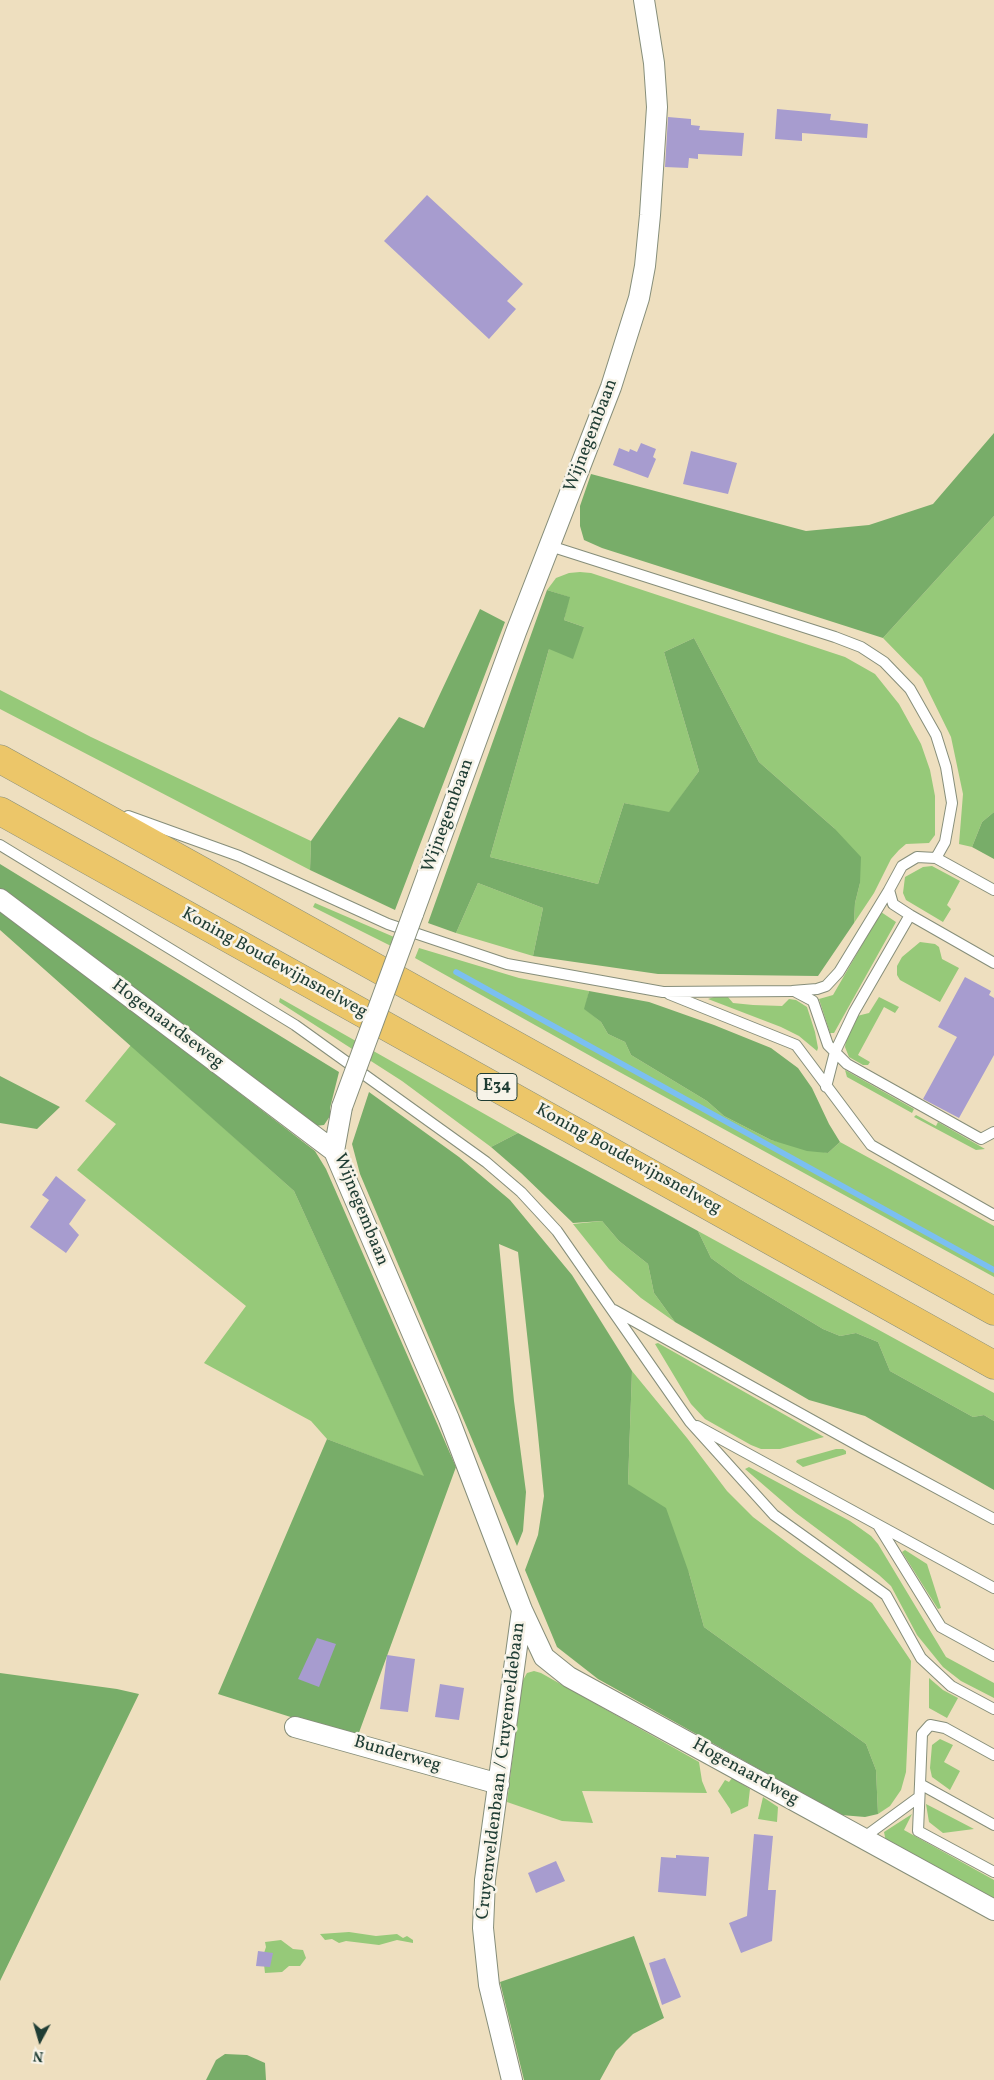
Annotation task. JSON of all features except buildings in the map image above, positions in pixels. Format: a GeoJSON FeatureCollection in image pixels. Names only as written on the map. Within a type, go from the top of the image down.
{"type":"FeatureCollection","features":[{"type":"Feature","properties":{"kind":"highway","name":"E34"},"geometry":{"type":"LineString","coordinates":[[0,759],[994,1311]]}},
{"type":"Feature","properties":{"kind":"highway","name":"Koning Boudewijnsnelweg"},"geometry":{"type":"LineString","coordinates":[[0,812],[994,1364]]}},
{"type":"Feature","properties":{"kind":"street","name":"Wijnegembaan"},"geometry":{"type":"LineString","coordinates":[[522,1610],[449,1420],[334,1151],[342,1108],[550,546],[611,387],[639,298],[645,266],[657,107],[654,63],[644,0]]}},
{"type":"Feature","properties":{"kind":"street","name":"Hogenaardseweg"},"geometry":{"type":"LineString","coordinates":[[0,899],[334,1151]]}},
{"type":"Feature","properties":{"kind":"street","name":"Cruyenveldenbaan / Cruyenveldebaan"},"geometry":{"type":"LineString","coordinates":[[512,2080],[489,1985],[483,1928],[485,1880],[522,1610]]}},
{"type":"Feature","properties":{"kind":"street","name":"Hogenaardweg"},"geometry":{"type":"LineString","coordinates":[[522,1610],[544,1656],[569,1677],[994,1910]]}},
{"type":"Feature","properties":{"kind":"street","name":"Bunderweg"},"geometry":{"type":"LineString","coordinates":[[295,1727],[498,1784]]}},
{"type":"Feature","properties":{"kind":"lane"},"geometry":{"type":"LineString","coordinates":[[550,546],[835,637],[861,647],[884,662],[910,690],[936,735],[946,767],[952,803],[945,842],[936,858]]}},
{"type":"Feature","properties":{"kind":"lane"},"geometry":{"type":"LineString","coordinates":[[61,792],[239,856],[388,924],[507,964],[663,992],[792,991],[816,989],[832,981],[902,866],[917,857],[936,858],[994,890]]}},
{"type":"Feature","properties":{"kind":"lane"},"geometry":{"type":"LineString","coordinates":[[0,845],[295,1024],[486,1162],[521,1192],[557,1231],[690,1422],[774,1515],[886,1595],[921,1658],[950,1686],[994,1709]]}},
{"type":"Feature","properties":{"kind":"lane"},"geometry":{"type":"LineString","coordinates":[[889,890],[893,904],[994,963]]}},
{"type":"Feature","properties":{"kind":"lane"},"geometry":{"type":"LineString","coordinates":[[826,1087],[834,1052],[854,1012],[910,915]]}},
{"type":"Feature","properties":{"kind":"lane"},"geometry":{"type":"LineString","coordinates":[[792,991],[813,1001],[825,1039],[834,1052],[847,1064],[981,1139],[994,1132]]}},
{"type":"Feature","properties":{"kind":"lane"},"geometry":{"type":"LineString","coordinates":[[663,992],[796,1045],[871,1145],[994,1215]]}},
{"type":"Feature","properties":{"kind":"lane"},"geometry":{"type":"LineString","coordinates":[[613,1309],[994,1519]]}},
{"type":"Feature","properties":{"kind":"lane"},"geometry":{"type":"LineString","coordinates":[[690,1422],[994,1588]]}},
{"type":"Feature","properties":{"kind":"lane"},"geometry":{"type":"LineString","coordinates":[[878,1524],[941,1627],[994,1656]]}},
{"type":"Feature","properties":{"kind":"lane"},"geometry":{"type":"LineString","coordinates":[[994,1755],[945,1728],[930,1725],[922,1734],[918,1831],[994,1872]]}},
{"type":"Feature","properties":{"kind":"lane"},"geometry":{"type":"LineString","coordinates":[[920,1784],[994,1824]]}},
{"type":"Feature","properties":{"kind":"lane"},"geometry":{"type":"LineString","coordinates":[[863,1838],[919,1797]]}},
{"type":"Feature","properties":{"kind":"green space"},"geometry":{"type":"Polygon","coordinates":[[[994,433],[994,516],[883,638],[602,548],[584,540],[580,526],[580,506],[591,474],[806,531],[869,525],[933,504],[994,433]]]}},
{"type":"Feature","properties":{"kind":"green space"},"geometry":{"type":"Polygon","coordinates":[[[994,516],[994,812],[982,822],[972,847],[959,844],[963,794],[951,737],[922,678],[883,638],[994,516]]]}},
{"type":"Feature","properties":{"kind":"green space"},"geometry":{"type":"Polygon","coordinates":[[[569,573],[591,573],[845,657],[875,674],[899,704],[921,744],[930,770],[935,796],[935,835],[929,843],[906,844],[899,850],[891,859],[874,893],[854,923],[855,903],[860,883],[834,828],[759,762],[694,638],[664,652],[699,771],[669,813],[624,803],[598,884],[490,857],[549,649],[584,627],[564,620],[569,597],[547,590],[556,578],[569,573]]]}},
{"type":"Feature","properties":{"kind":"green space"},"geometry":{"type":"Polygon","coordinates":[[[547,590],[570,597],[564,620],[584,627],[573,659],[549,649],[490,857],[598,884],[624,803],[669,812],[699,771],[664,652],[694,638],[759,762],[834,828],[861,857],[860,883],[855,903],[854,923],[818,976],[658,974],[533,956],[543,908],[478,883],[456,933],[428,923],[547,590]]]}},
{"type":"Feature","properties":{"kind":"green space"},"geometry":{"type":"Polygon","coordinates":[[[480,609],[505,622],[395,910],[310,870],[311,841],[399,717],[424,728],[480,609]]]}},
{"type":"Feature","properties":{"kind":"green space"},"geometry":{"type":"Polygon","coordinates":[[[0,690],[91,737],[311,841],[310,870],[0,709],[0,690]]]}},
{"type":"Feature","properties":{"kind":"green space"},"geometry":{"type":"Polygon","coordinates":[[[994,812],[994,859],[972,847],[982,822],[994,812]]]}},
{"type":"Feature","properties":{"kind":"green space"},"geometry":{"type":"Polygon","coordinates":[[[0,864],[339,1072],[330,1108],[330,1116],[324,1125],[315,1126],[0,893],[0,864]]]}},
{"type":"Feature","properties":{"kind":"green space"},"geometry":{"type":"Polygon","coordinates":[[[932,866],[960,881],[947,905],[951,909],[943,922],[906,900],[903,893],[905,877],[923,867],[932,866]]]}},
{"type":"Feature","properties":{"kind":"green space"},"geometry":{"type":"Polygon","coordinates":[[[478,883],[543,908],[533,956],[456,933],[478,883]]]}},
{"type":"Feature","properties":{"kind":"green space"},"geometry":{"type":"Polygon","coordinates":[[[315,903],[394,937],[391,946],[313,907],[315,903]]]}},
{"type":"Feature","properties":{"kind":"green space"},"geometry":{"type":"Polygon","coordinates":[[[0,912],[14,920],[315,1151],[326,1169],[456,1467],[357,1738],[218,1694],[327,1439],[424,1476],[294,1191],[0,930],[0,912]]]}},
{"type":"Feature","properties":{"kind":"green space"},"geometry":{"type":"Polygon","coordinates":[[[881,912],[896,922],[834,1033],[830,1033],[819,999],[833,995],[881,912]]]}},
{"type":"Feature","properties":{"kind":"green space"},"geometry":{"type":"Polygon","coordinates":[[[920,942],[935,944],[939,947],[942,959],[959,968],[940,1002],[900,980],[897,975],[897,966],[902,957],[920,942]]]}},
{"type":"Feature","properties":{"kind":"green space"},"geometry":{"type":"Polygon","coordinates":[[[419,948],[519,978],[589,991],[585,1009],[601,1022],[608,1034],[625,1042],[631,1055],[707,1101],[724,1116],[771,1140],[828,1153],[840,1142],[994,1226],[994,1277],[415,958],[419,948]]]}},
{"type":"Feature","properties":{"kind":"green space"},"geometry":{"type":"Polygon","coordinates":[[[589,991],[649,1002],[771,1048],[798,1068],[812,1088],[840,1142],[828,1153],[807,1151],[771,1140],[724,1116],[707,1101],[631,1055],[625,1042],[608,1034],[601,1022],[584,1009],[589,991]]]}},
{"type":"Feature","properties":{"kind":"green space"},"geometry":{"type":"Polygon","coordinates":[[[717,996],[728,997],[733,1003],[753,1005],[782,1006],[789,999],[796,1000],[807,1007],[815,1032],[817,1051],[799,1036],[781,1027],[708,999],[717,996]]]}},
{"type":"Feature","properties":{"kind":"green space"},"geometry":{"type":"Polygon","coordinates":[[[879,997],[899,1007],[895,1013],[884,1007],[858,1055],[870,1062],[868,1065],[863,1065],[849,1057],[845,1047],[846,1040],[857,1016],[869,1013],[879,997]]]}},
{"type":"Feature","properties":{"kind":"green space"},"geometry":{"type":"Polygon","coordinates":[[[280,998],[518,1133],[491,1147],[402,1081],[279,1002],[280,998]]]}},
{"type":"Feature","properties":{"kind":"green space"},"geometry":{"type":"Polygon","coordinates":[[[131,1045],[294,1191],[425,1477],[327,1439],[311,1421],[204,1363],[246,1306],[77,1170],[116,1124],[85,1101],[131,1045]]]}},
{"type":"Feature","properties":{"kind":"green space"},"geometry":{"type":"Polygon","coordinates":[[[845,1070],[914,1109],[912,1113],[847,1077],[845,1070]]]}},
{"type":"Feature","properties":{"kind":"green space"},"geometry":{"type":"Polygon","coordinates":[[[0,1076],[60,1107],[37,1129],[0,1123],[0,1076]]]}},
{"type":"Feature","properties":{"kind":"green space"},"geometry":{"type":"Polygon","coordinates":[[[369,1092],[459,1157],[510,1200],[572,1275],[632,1371],[628,1484],[666,1508],[689,1573],[704,1627],[866,1744],[876,1770],[878,1814],[865,1817],[841,1815],[598,1679],[557,1647],[525,1570],[538,1535],[544,1496],[518,1252],[499,1244],[514,1401],[526,1492],[523,1531],[517,1546],[360,1174],[352,1144],[369,1092]]]}},
{"type":"Feature","properties":{"kind":"green space"},"geometry":{"type":"Polygon","coordinates":[[[916,1115],[936,1126],[938,1122],[985,1149],[976,1150],[914,1117],[916,1115]]]}},
{"type":"Feature","properties":{"kind":"green space"},"geometry":{"type":"Polygon","coordinates":[[[518,1133],[698,1231],[711,1258],[740,1279],[823,1329],[840,1336],[856,1333],[878,1342],[890,1371],[973,1417],[984,1415],[994,1421],[994,1490],[865,1416],[809,1400],[675,1322],[654,1293],[648,1264],[619,1241],[602,1221],[573,1223],[491,1147],[518,1133]]]}},
{"type":"Feature","properties":{"kind":"green space"},"geometry":{"type":"Polygon","coordinates":[[[602,1221],[619,1241],[648,1264],[654,1293],[675,1322],[641,1298],[609,1269],[573,1224],[602,1221]]]}},
{"type":"Feature","properties":{"kind":"green space"},"geometry":{"type":"Polygon","coordinates":[[[698,1231],[994,1393],[994,1421],[984,1415],[973,1417],[890,1371],[878,1342],[856,1333],[840,1336],[823,1329],[740,1279],[711,1258],[698,1231]]]}},
{"type":"Feature","properties":{"kind":"green space"},"geometry":{"type":"Polygon","coordinates":[[[658,1343],[824,1437],[780,1449],[761,1449],[705,1419],[691,1404],[655,1344],[658,1343]]]}},
{"type":"Feature","properties":{"kind":"green space"},"geometry":{"type":"Polygon","coordinates":[[[632,1371],[687,1438],[727,1491],[753,1517],[872,1603],[911,1661],[906,1772],[901,1790],[890,1806],[878,1814],[876,1770],[866,1744],[704,1627],[689,1573],[628,1484],[632,1371]]]}},
{"type":"Feature","properties":{"kind":"green space"},"geometry":{"type":"Polygon","coordinates":[[[836,1449],[843,1449],[846,1451],[846,1454],[803,1467],[796,1462],[797,1460],[836,1449]]]}},
{"type":"Feature","properties":{"kind":"green space"},"geometry":{"type":"Polygon","coordinates":[[[749,1467],[850,1521],[871,1536],[878,1544],[946,1657],[994,1683],[994,1698],[961,1681],[943,1667],[917,1635],[891,1586],[796,1513],[745,1469],[749,1467]]]}},
{"type":"Feature","properties":{"kind":"green space"},"geometry":{"type":"Polygon","coordinates":[[[905,1550],[927,1564],[941,1608],[938,1609],[902,1552],[905,1550]]]}},
{"type":"Feature","properties":{"kind":"green space"},"geometry":{"type":"Polygon","coordinates":[[[534,1671],[541,1673],[699,1762],[702,1781],[707,1793],[582,1791],[593,1823],[562,1821],[507,1802],[522,1682],[527,1673],[534,1671]]]}},
{"type":"Feature","properties":{"kind":"green space"},"geometry":{"type":"Polygon","coordinates":[[[0,1673],[117,1689],[139,1694],[0,1981],[0,1673]]]}},
{"type":"Feature","properties":{"kind":"green space"},"geometry":{"type":"Polygon","coordinates":[[[929,1678],[943,1690],[958,1698],[947,1718],[929,1708],[929,1678]]]}},
{"type":"Feature","properties":{"kind":"green space"},"geometry":{"type":"Polygon","coordinates":[[[940,1739],[953,1745],[944,1762],[960,1771],[950,1790],[932,1777],[930,1768],[932,1745],[940,1739]]]}},
{"type":"Feature","properties":{"kind":"green space"},"geometry":{"type":"Polygon","coordinates":[[[732,1778],[750,1789],[748,1806],[731,1814],[730,1809],[718,1791],[725,1780],[729,1782],[732,1778]]]}},
{"type":"Feature","properties":{"kind":"green space"},"geometry":{"type":"Polygon","coordinates":[[[763,1797],[778,1807],[777,1822],[758,1819],[763,1797]]]}},
{"type":"Feature","properties":{"kind":"green space"},"geometry":{"type":"Polygon","coordinates":[[[926,1804],[974,1829],[943,1833],[929,1822],[926,1804]]]}},
{"type":"Feature","properties":{"kind":"green space"},"geometry":{"type":"Polygon","coordinates":[[[912,1814],[904,1830],[994,1880],[994,1900],[886,1842],[884,1832],[912,1814]]]}},
{"type":"Feature","properties":{"kind":"green space"},"geometry":{"type":"Polygon","coordinates":[[[349,1932],[376,1936],[397,1934],[403,1938],[407,1936],[413,1940],[413,1943],[397,1940],[379,1945],[346,1941],[339,1943],[332,1939],[325,1940],[320,1934],[349,1932]]]}},
{"type":"Feature","properties":{"kind":"green space"},"geometry":{"type":"Polygon","coordinates":[[[634,1936],[664,2018],[633,2034],[616,2051],[600,2080],[524,2080],[500,1982],[634,1936]]]}},
{"type":"Feature","properties":{"kind":"green space"},"geometry":{"type":"Polygon","coordinates":[[[281,1940],[293,1949],[303,1950],[306,1958],[300,1966],[289,1966],[282,1972],[265,1973],[263,1956],[266,1947],[265,1942],[281,1940]]]}},
{"type":"Feature","properties":{"kind":"green space"},"geometry":{"type":"Polygon","coordinates":[[[225,2054],[247,2055],[265,2063],[266,2080],[206,2080],[216,2060],[225,2054]]]}},
{"type":"Feature","properties":{"kind":"waterway"},"geometry":{"type":"LineString","coordinates":[[456,972],[994,1270]]}}]}
